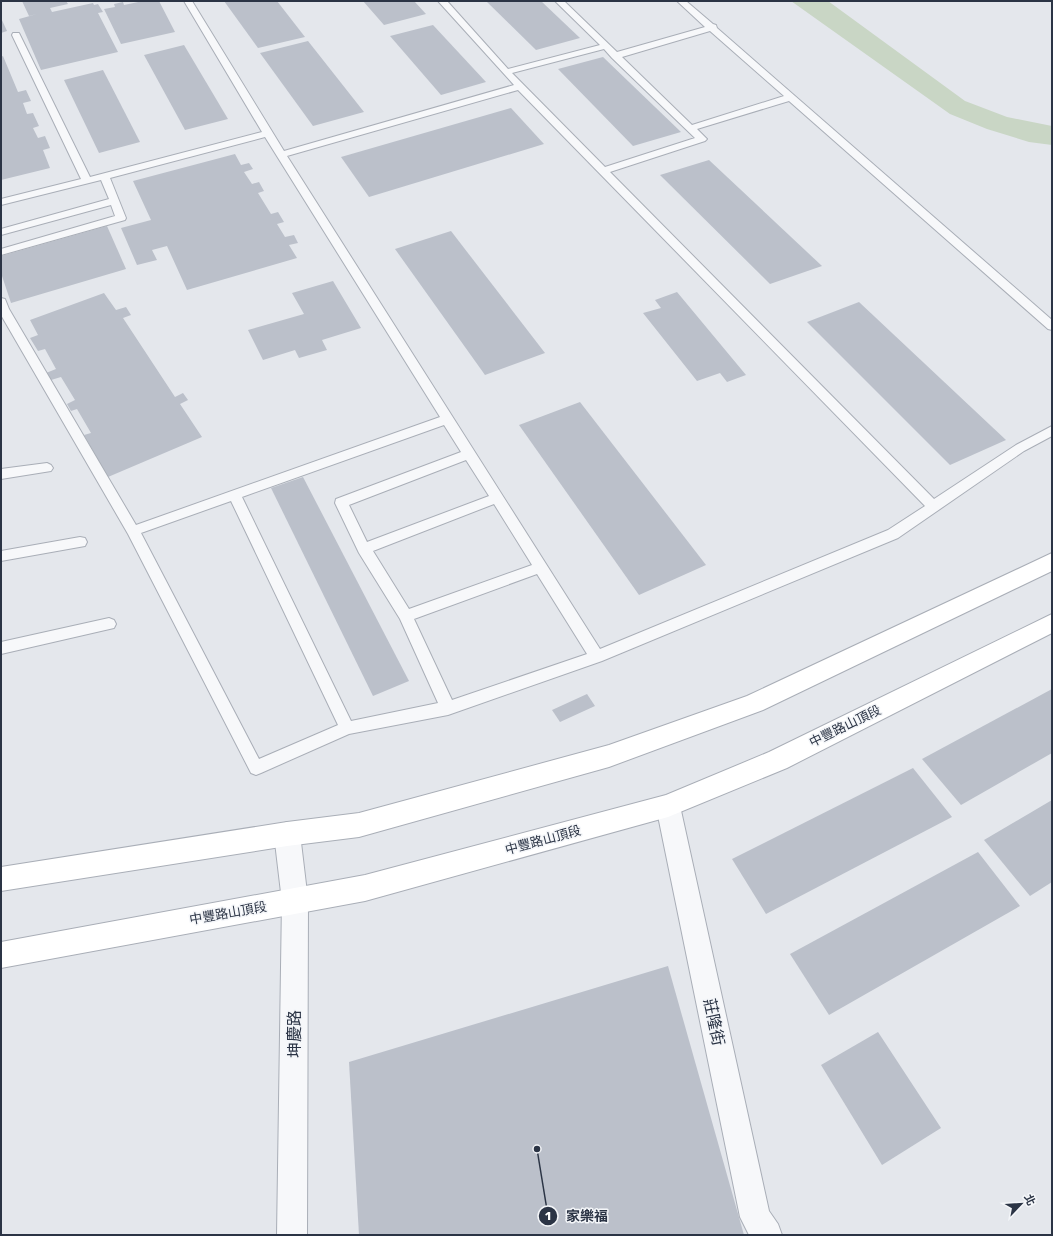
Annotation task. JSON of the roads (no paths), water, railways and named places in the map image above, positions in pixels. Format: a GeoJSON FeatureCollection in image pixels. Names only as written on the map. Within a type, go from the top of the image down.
{"type":"FeatureCollection","features":[{"type":"Feature","properties":{"kind":"main road"},"geometry":{"type":"LineString","coordinates":[[1,879],[287,834],[359,825],[616,754],[755,703],[1052,561]]}},
{"type":"Feature","properties":{"kind":"main road","name":"中豐路山頂段"},"geometry":{"type":"LineString","coordinates":[[1,955],[365,888],[668,806],[778,760],[1052,623]]}},
{"type":"Feature","properties":{"kind":"street","name":"莊隆街"},"geometry":{"type":"LineString","coordinates":[[668,806],[755,1217],[767,1235]]}},
{"type":"Feature","properties":{"kind":"street","name":"坤慶路"},"geometry":{"type":"LineString","coordinates":[[287,834],[295,901],[292,1235]]}},
{"type":"Feature","properties":{"kind":"lane"},"geometry":{"type":"LineString","coordinates":[[188,1],[281,155],[597,657]]}},
{"type":"Feature","properties":{"kind":"lane"},"geometry":{"type":"LineString","coordinates":[[442,1],[506,72],[934,507]]}},
{"type":"Feature","properties":{"kind":"lane"},"geometry":{"type":"LineString","coordinates":[[559,1],[702,139],[604,171]]}},
{"type":"Feature","properties":{"kind":"lane"},"geometry":{"type":"LineString","coordinates":[[681,1],[1052,326]]}},
{"type":"Feature","properties":{"kind":"lane"},"geometry":{"type":"LineString","coordinates":[[615,56],[712,28]]}},
{"type":"Feature","properties":{"kind":"lane"},"geometry":{"type":"LineString","coordinates":[[16,35],[87,181]]}},
{"type":"Feature","properties":{"kind":"lane"},"geometry":{"type":"LineString","coordinates":[[506,72],[606,46]]}},
{"type":"Feature","properties":{"kind":"lane"},"geometry":{"type":"LineString","coordinates":[[281,155],[521,86]]}},
{"type":"Feature","properties":{"kind":"lane"},"geometry":{"type":"LineString","coordinates":[[692,128],[792,97]]}},
{"type":"Feature","properties":{"kind":"lane"},"geometry":{"type":"LineString","coordinates":[[1,202],[268,133]]}},
{"type":"Feature","properties":{"kind":"lane"},"geometry":{"type":"LineString","coordinates":[[1,252],[121,218],[104,176]]}},
{"type":"Feature","properties":{"kind":"lane"},"geometry":{"type":"LineString","coordinates":[[1,232],[115,201]]}},
{"type":"Feature","properties":{"kind":"lane"},"geometry":{"type":"LineString","coordinates":[[1,302],[3,309],[133,531],[256,768],[347,728],[448,708],[597,657],[893,534],[1020,448],[1052,430]]}},
{"type":"Feature","properties":{"kind":"lane"},"geometry":{"type":"LineString","coordinates":[[133,531],[447,419]]}},
{"type":"Feature","properties":{"kind":"lane"},"geometry":{"type":"LineString","coordinates":[[448,708],[406,616],[364,549],[341,503],[469,454]]}},
{"type":"Feature","properties":{"kind":"lane"},"geometry":{"type":"LineString","coordinates":[[1,474],[47,468]]}},
{"type":"Feature","properties":{"kind":"lane"},"geometry":{"type":"LineString","coordinates":[[234,495],[347,728]]}},
{"type":"Feature","properties":{"kind":"lane"},"geometry":{"type":"LineString","coordinates":[[364,549],[497,498]]}},
{"type":"Feature","properties":{"kind":"lane"},"geometry":{"type":"LineString","coordinates":[[1,556],[80,542]]}},
{"type":"Feature","properties":{"kind":"lane"},"geometry":{"type":"LineString","coordinates":[[406,616],[540,567]]}},
{"type":"Feature","properties":{"kind":"lane"},"geometry":{"type":"LineString","coordinates":[[1,648],[109,624]]}},
{"type":"Feature","properties":{"kind":"place","name":"家樂福"},"geometry":{"type":"Point","coordinates":[537,1149]}}]}
